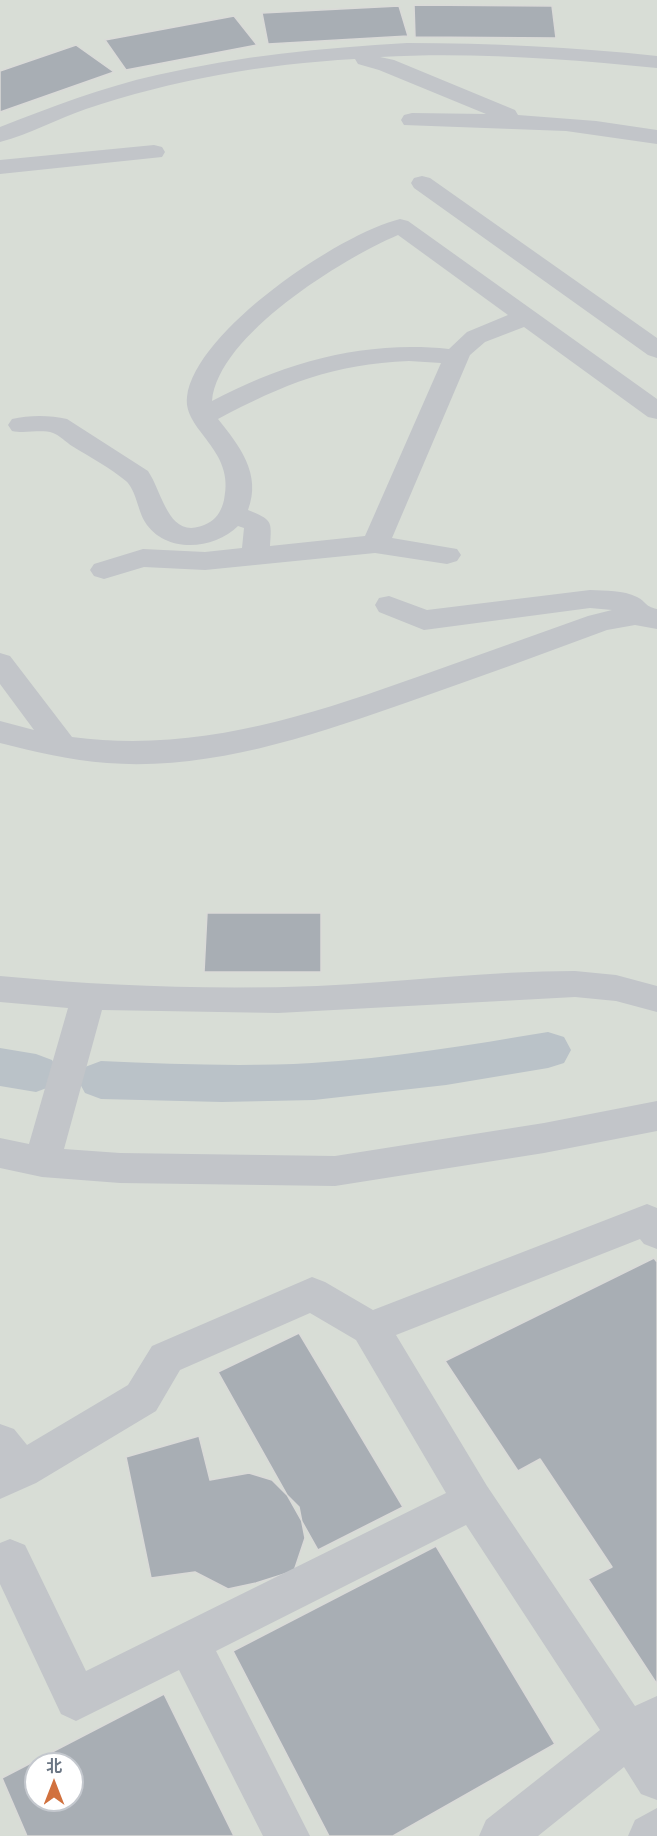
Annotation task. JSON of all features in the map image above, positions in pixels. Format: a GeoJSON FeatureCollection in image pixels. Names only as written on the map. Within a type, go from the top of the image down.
{"type":"FeatureCollection","features":[{"type":"Feature","properties":{"kind":"street"},"geometry":{"type":"LineString","coordinates":[[0,135],[35,119],[84,102],[176,76],[274,59],[438,50],[610,56],[657,62]]}},
{"type":"Feature","properties":{"kind":"street"},"geometry":{"type":"LineString","coordinates":[[344,54],[386,65],[497,110],[519,122]]}},
{"type":"Feature","properties":{"kind":"street"},"geometry":{"type":"LineString","coordinates":[[412,120],[568,125],[657,137]]}},
{"type":"Feature","properties":{"kind":"street"},"geometry":{"type":"LineString","coordinates":[[0,167],[154,152]]}},
{"type":"Feature","properties":{"kind":"street"},"geometry":{"type":"LineString","coordinates":[[422,183],[657,350]]}},
{"type":"Feature","properties":{"kind":"street"},"geometry":{"type":"LineString","coordinates":[[21,425],[58,425],[138,477],[146,489],[155,516],[165,529],[172,533],[195,536],[220,529],[234,514],[240,493],[235,464],[226,445],[203,416],[200,405],[204,381],[216,360],[253,318],[278,296],[325,262],[400,226],[657,411]]}},
{"type":"Feature","properties":{"kind":"street"},"geometry":{"type":"LineString","coordinates":[[375,544],[456,357],[466,344],[476,337],[526,317]]}},
{"type":"Feature","properties":{"kind":"street"},"geometry":{"type":"LineString","coordinates":[[203,416],[270,382],[333,363],[376,355],[416,353],[456,357]]}},
{"type":"Feature","properties":{"kind":"street"},"geometry":{"type":"LineString","coordinates":[[234,514],[258,524],[255,556]]}},
{"type":"Feature","properties":{"kind":"street"},"geometry":{"type":"LineString","coordinates":[[104,570],[143,558],[183,561],[375,544],[447,555]]}},
{"type":"Feature","properties":{"kind":"street"},"geometry":{"type":"LineString","coordinates":[[389,605],[424,620],[590,599],[609,599],[630,605],[648,617]]}},
{"type":"Feature","properties":{"kind":"street"},"geometry":{"type":"LineString","coordinates":[[0,732],[63,747],[123,753],[166,753],[243,743],[348,712],[598,623],[620,617],[648,617]]}},
{"type":"Feature","properties":{"kind":"street"},"geometry":{"type":"LineString","coordinates":[[0,663],[63,747]]}},
{"type":"Feature","properties":{"kind":"street"},"geometry":{"type":"LineString","coordinates":[[0,989],[151,1000],[318,999],[574,982],[621,987],[657,999]]}},
{"type":"Feature","properties":{"kind":"street"},"geometry":{"type":"LineString","coordinates":[[42,1162],[88,996]]}},
{"type":"Feature","properties":{"kind":"street"},"geometry":{"type":"LineString","coordinates":[[0,1153],[42,1162],[120,1168],[335,1171],[544,1138],[657,1116]]}},
{"type":"Feature","properties":{"kind":"street"},"geometry":{"type":"LineString","coordinates":[[370,1328],[646,1220],[657,1233]]}},
{"type":"Feature","properties":{"kind":"street"},"geometry":{"type":"LineString","coordinates":[[7,1464],[142,1398],[166,1358],[312,1294],[370,1328],[473,1500],[643,1727],[657,1778]]}},
{"type":"Feature","properties":{"kind":"street"},"geometry":{"type":"LineString","coordinates":[[0,1564],[10,1559],[76,1699],[473,1500]]}},
{"type":"Feature","properties":{"kind":"street"},"geometry":{"type":"LineString","coordinates":[[189,1644],[287,1836]]}},
{"type":"Feature","properties":{"kind":"street"},"geometry":{"type":"LineString","coordinates":[[502,1836],[643,1727]]}},
{"type":"Feature","properties":{"kind":"street"},"geometry":{"type":"LineString","coordinates":[[651,1836],[657,1831]]}},
{"type":"Feature","properties":{"kind":"shaded area"},"geometry":{"type":"Polygon","coordinates":[[[0,0],[657,0],[657,1836],[0,1836],[0,0]]]}},
{"type":"Feature","properties":{"kind":"building"},"geometry":{"type":"Polygon","coordinates":[[[414,5],[552,6],[556,38],[415,37],[414,5]]]}},
{"type":"Feature","properties":{"kind":"building"},"geometry":{"type":"Polygon","coordinates":[[[399,6],[408,36],[268,44],[262,13],[399,6]]]}},
{"type":"Feature","properties":{"kind":"building"},"geometry":{"type":"Polygon","coordinates":[[[234,16],[257,45],[126,70],[105,40],[234,16]]]}},
{"type":"Feature","properties":{"kind":"building"},"geometry":{"type":"Polygon","coordinates":[[[76,45],[114,72],[0,112],[0,71],[76,45]]]}},
{"type":"Feature","properties":{"kind":"building"},"geometry":{"type":"Polygon","coordinates":[[[207,913],[321,913],[321,972],[204,972],[207,913]]]}},
{"type":"Feature","properties":{"kind":"building"},"geometry":{"type":"Polygon","coordinates":[[[654,1258],[657,1262],[657,1684],[588,1579],[612,1567],[540,1459],[518,1471],[445,1361],[654,1258]]]}},
{"type":"Feature","properties":{"kind":"building"},"geometry":{"type":"Polygon","coordinates":[[[299,1333],[403,1507],[318,1550],[218,1372],[299,1333]]]}},
{"type":"Feature","properties":{"kind":"building"},"geometry":{"type":"Polygon","coordinates":[[[199,1436],[210,1480],[249,1473],[272,1480],[299,1507],[305,1538],[294,1571],[228,1589],[195,1572],[151,1578],[126,1457],[199,1436]]]}},
{"type":"Feature","properties":{"kind":"building"},"geometry":{"type":"Polygon","coordinates":[[[436,1546],[555,1744],[393,1836],[329,1836],[233,1651],[436,1546]]]}},
{"type":"Feature","properties":{"kind":"building"},"geometry":{"type":"Polygon","coordinates":[[[164,1694],[234,1836],[27,1836],[2,1778],[24,1767],[24,1812],[84,1812],[84,1752],[52,1752],[164,1694]]]}},
{"type":"Feature","properties":{"kind":"waterway"},"geometry":{"type":"LineString","coordinates":[[101,1080],[222,1084],[314,1081],[370,1077],[548,1050]]}},
{"type":"Feature","properties":{"kind":"waterway"},"geometry":{"type":"LineString","coordinates":[[0,1067],[36,1073]]}}]}
